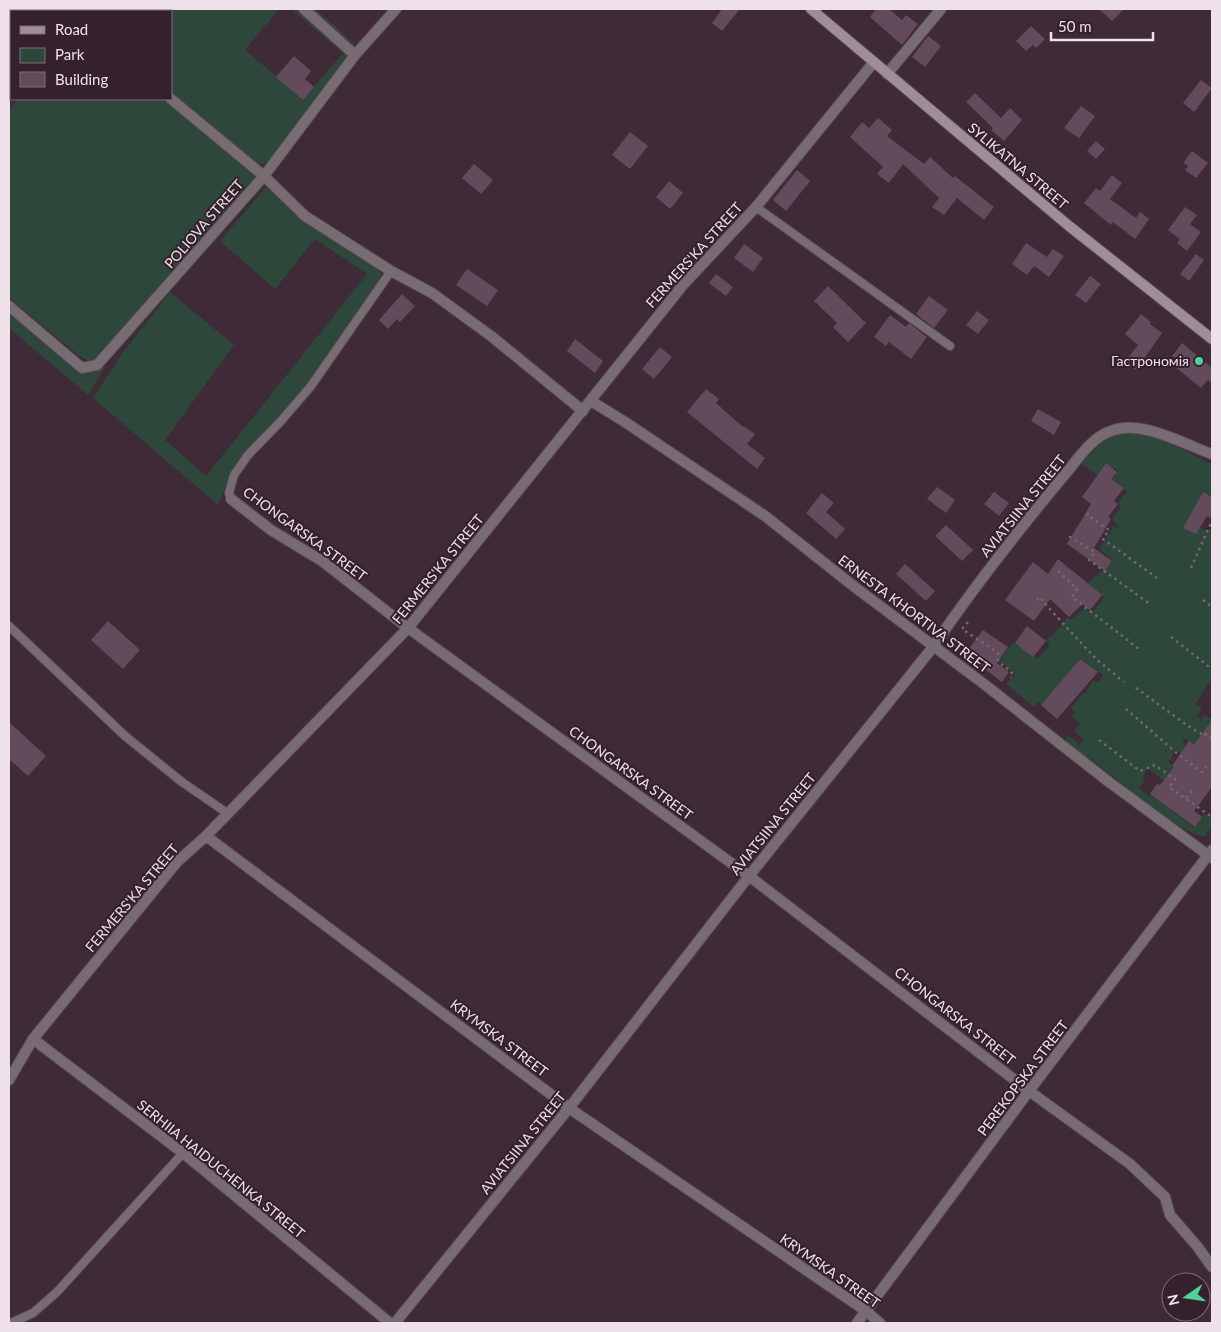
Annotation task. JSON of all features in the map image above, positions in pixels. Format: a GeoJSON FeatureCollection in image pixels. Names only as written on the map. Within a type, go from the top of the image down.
{"type":"FeatureCollection","features":[{"type":"Feature","properties":{"kind":"street"},"geometry":{"type":"LineString","coordinates":[[304,9],[355,56]]}},
{"type":"Feature","properties":{"kind":"street","name":"POLIOVA STREET"},"geometry":{"type":"LineString","coordinates":[[9,306],[82,368],[97,365],[264,176],[355,56],[396,9]]}},
{"type":"Feature","properties":{"kind":"street","name":"SYLIKATNA STREET"},"geometry":{"type":"LineString","coordinates":[[811,9],[1069,226],[1212,339]]}},
{"type":"Feature","properties":{"kind":"street"},"geometry":{"type":"LineString","coordinates":[[887,74],[941,9]]}},
{"type":"Feature","properties":{"kind":"street","name":"FERMERS'KA STREET"},"geometry":{"type":"LineString","coordinates":[[9,1080],[33,1039],[177,862],[206,836],[408,628],[683,285],[756,207],[874,62]]}},
{"type":"Feature","properties":{"kind":"street"},"geometry":{"type":"LineString","coordinates":[[172,100],[264,176],[305,216],[391,271],[432,293],[491,336],[583,411]]}},
{"type":"Feature","properties":{"kind":"street","name":"ERNESTA KHORTIVA STREET"},"geometry":{"type":"LineString","coordinates":[[591,401],[766,516],[856,588],[1146,810],[1211,854]]}},
{"type":"Feature","properties":{"kind":"street","name":"AVIATSIINA STREET"},"geometry":{"type":"LineString","coordinates":[[395,1323],[569,1108],[749,876],[933,647],[976,586],[1093,442],[1110,431],[1128,428],[1158,432],[1212,454]]}},
{"type":"Feature","properties":{"kind":"street","name":"CHONGARSKA STREET"},"geometry":{"type":"LineString","coordinates":[[231,499],[271,530],[322,561],[408,628],[749,876],[1029,1091],[1130,1164],[1165,1197],[1170,1215],[1198,1246],[1212,1266]]}},
{"type":"Feature","properties":{"kind":"street","name":"KRYMSKA STREET"},"geometry":{"type":"LineString","coordinates":[[206,836],[569,1108],[866,1311],[880,1323]]}},
{"type":"Feature","properties":{"kind":"street","name":"PEREKOPSKA STREET"},"geometry":{"type":"LineString","coordinates":[[857,1323],[1029,1091],[1211,854]]}},
{"type":"Feature","properties":{"kind":"street","name":"SERHIIA HAIDUCHENKA STREET"},"geometry":{"type":"LineString","coordinates":[[33,1039],[183,1153],[390,1323]]}},
{"type":"Feature","properties":{"kind":"lane"},"geometry":{"type":"LineString","coordinates":[[756,207],[950,346]]}},
{"type":"Feature","properties":{"kind":"lane","name":"CHONGARSKA STREET"},"geometry":{"type":"LineString","coordinates":[[231,499],[229,493],[234,475],[248,455],[312,386],[391,271]]}},
{"type":"Feature","properties":{"kind":"lane"},"geometry":{"type":"LineString","coordinates":[[9,626],[125,736],[182,782],[227,813]]}},
{"type":"Feature","properties":{"kind":"lane"},"geometry":{"type":"LineString","coordinates":[[11,1323],[33,1314],[57,1292],[183,1153]]}},
{"type":"Feature","properties":{"kind":"path"},"geometry":{"type":"LineString","coordinates":[[1088,513],[1087,515],[1110,530],[1103,540],[1157,578]]}},
{"type":"Feature","properties":{"kind":"path"},"geometry":{"type":"LineString","coordinates":[[1191,568],[1210,525],[1212,526]]}},
{"type":"Feature","properties":{"kind":"path"},"geometry":{"type":"LineString","coordinates":[[1070,538],[1081,542],[1095,552],[1089,560],[1150,604]]}},
{"type":"Feature","properties":{"kind":"path"},"geometry":{"type":"LineString","coordinates":[[1058,571],[1077,589],[1072,596],[1139,649]]}},
{"type":"Feature","properties":{"kind":"path"},"geometry":{"type":"LineString","coordinates":[[1037,600],[1039,597],[1046,603],[1066,628],[1097,660],[1124,682]]}},
{"type":"Feature","properties":{"kind":"path"},"geometry":{"type":"LineString","coordinates":[[1203,600],[1212,607]]}},
{"type":"Feature","properties":{"kind":"path"},"geometry":{"type":"LineString","coordinates":[[968,622],[962,629],[998,653],[998,662],[1010,671],[1013,676],[1011,678]]}},
{"type":"Feature","properties":{"kind":"path"},"geometry":{"type":"LineString","coordinates":[[1171,637],[1212,669]]}},
{"type":"Feature","properties":{"kind":"path"},"geometry":{"type":"LineString","coordinates":[[1136,688],[1188,726],[1212,738]]}},
{"type":"Feature","properties":{"kind":"path"},"geometry":{"type":"LineString","coordinates":[[1126,710],[1179,756],[1202,772],[1208,764]]}},
{"type":"Feature","properties":{"kind":"path"},"geometry":{"type":"LineString","coordinates":[[1099,740],[1140,771],[1158,766],[1175,779],[1169,787],[1212,817]]}},
{"type":"Feature","properties":{"kind":"path"},"geometry":{"type":"LineString","coordinates":[[1186,798],[1192,791]]}},
{"type":"Feature","properties":{"kind":"green space"},"geometry":{"type":"Polygon","coordinates":[[[279,9],[245,50],[303,99],[343,53],[291,9],[312,9],[316,11],[336,27],[357,49],[271,161],[262,164],[255,162],[172,96],[172,10],[88,10],[279,9]]]}},
{"type":"Feature","properties":{"kind":"green space"},"geometry":{"type":"Polygon","coordinates":[[[17,100],[168,100],[260,177],[95,362],[78,355],[9,298],[9,110],[17,100]]]}},
{"type":"Feature","properties":{"kind":"green space"},"geometry":{"type":"Polygon","coordinates":[[[269,186],[380,270],[380,282],[305,392],[231,474],[218,505],[93,398],[121,355],[170,292],[234,345],[165,440],[206,476],[367,274],[315,239],[275,289],[220,241],[265,188],[269,186]]]}},
{"type":"Feature","properties":{"kind":"green space"},"geometry":{"type":"Polygon","coordinates":[[[9,304],[75,359],[96,367],[105,367],[88,395],[9,328],[9,304]]]}},
{"type":"Feature","properties":{"kind":"green space"},"geometry":{"type":"Polygon","coordinates":[[[1129,432],[1146,434],[1164,440],[1212,464],[1212,497],[1203,492],[1184,528],[1196,534],[1199,527],[1208,531],[1212,530],[1212,679],[1195,704],[1202,709],[1197,716],[1201,719],[1204,715],[1212,719],[1208,728],[1194,745],[1185,738],[1182,741],[1186,745],[1180,753],[1175,750],[1172,754],[1174,755],[1168,762],[1177,769],[1164,781],[1149,769],[1146,770],[1143,778],[1145,780],[1139,788],[1194,827],[1205,813],[1212,818],[1212,826],[1205,836],[1195,834],[1168,818],[1065,742],[1068,735],[1080,745],[1084,740],[1074,731],[1080,723],[1071,716],[1075,712],[1071,708],[1083,693],[1085,694],[1093,680],[1098,683],[1103,675],[1080,659],[1042,705],[1038,702],[1034,707],[1006,684],[1015,676],[1012,671],[999,661],[1013,642],[1038,659],[1050,645],[1046,641],[1050,635],[1052,636],[1068,617],[1071,620],[1085,607],[1093,612],[1104,597],[1088,584],[1103,569],[1105,571],[1113,560],[1099,549],[1114,526],[1118,528],[1119,526],[1112,520],[1121,506],[1118,503],[1127,491],[1119,485],[1107,482],[1118,471],[1113,467],[1105,464],[1097,475],[1081,463],[1103,440],[1129,432]]]}},
{"type":"Feature","properties":{"kind":"building"},"geometry":{"type":"Polygon","coordinates":[[[722,9],[740,9],[722,31],[712,23],[722,9]]]}},
{"type":"Feature","properties":{"kind":"building"},"geometry":{"type":"Polygon","coordinates":[[[876,9],[889,9],[902,20],[906,15],[918,24],[902,45],[870,17],[876,9]]]}},
{"type":"Feature","properties":{"kind":"building"},"geometry":{"type":"Polygon","coordinates":[[[1099,9],[1124,9],[1112,21],[1099,9]]]}},
{"type":"Feature","properties":{"kind":"building"},"geometry":{"type":"Polygon","coordinates":[[[1031,26],[1045,39],[1036,48],[1033,45],[1026,51],[1016,41],[1031,26]]]}},
{"type":"Feature","properties":{"kind":"building"},"geometry":{"type":"Polygon","coordinates":[[[928,36],[941,46],[925,67],[912,57],[928,36]]]}},
{"type":"Feature","properties":{"kind":"building"},"geometry":{"type":"Polygon","coordinates":[[[294,56],[311,71],[305,79],[314,87],[303,100],[276,77],[294,56]]]}},
{"type":"Feature","properties":{"kind":"building"},"geometry":{"type":"Polygon","coordinates":[[[1201,80],[1212,88],[1194,112],[1183,103],[1201,80]]]}},
{"type":"Feature","properties":{"kind":"building"},"geometry":{"type":"Polygon","coordinates":[[[975,93],[1001,118],[1010,108],[1022,120],[1004,141],[991,130],[993,128],[966,102],[975,93]]]}},
{"type":"Feature","properties":{"kind":"building"},"geometry":{"type":"Polygon","coordinates":[[[1081,106],[1095,116],[1079,138],[1064,128],[1081,106]]]}},
{"type":"Feature","properties":{"kind":"building"},"geometry":{"type":"Polygon","coordinates":[[[878,118],[892,130],[887,136],[924,164],[930,157],[953,178],[955,176],[994,207],[984,220],[957,198],[944,215],[932,207],[939,198],[903,164],[889,183],[877,174],[883,167],[850,137],[862,122],[869,128],[878,118]]]}},
{"type":"Feature","properties":{"kind":"building"},"geometry":{"type":"Polygon","coordinates":[[[630,132],[648,146],[630,169],[612,155],[630,132]]]}},
{"type":"Feature","properties":{"kind":"building"},"geometry":{"type":"Polygon","coordinates":[[[1096,141],[1105,149],[1096,159],[1087,151],[1096,141]]]}},
{"type":"Feature","properties":{"kind":"building"},"geometry":{"type":"Polygon","coordinates":[[[1192,151],[1208,163],[1196,178],[1185,170],[1188,166],[1183,163],[1192,151]]]}},
{"type":"Feature","properties":{"kind":"building"},"geometry":{"type":"Polygon","coordinates":[[[474,164],[493,180],[481,194],[462,178],[474,164]]]}},
{"type":"Feature","properties":{"kind":"building"},"geometry":{"type":"Polygon","coordinates":[[[797,170],[810,181],[786,211],[773,200],[797,170]]]}},
{"type":"Feature","properties":{"kind":"building"},"geometry":{"type":"Polygon","coordinates":[[[1112,175],[1122,183],[1110,199],[1136,218],[1140,212],[1149,219],[1135,239],[1113,222],[1111,225],[1084,203],[1096,188],[1100,191],[1112,175]]]}},
{"type":"Feature","properties":{"kind":"building"},"geometry":{"type":"Polygon","coordinates":[[[669,181],[683,193],[670,209],[656,197],[669,181]]]}},
{"type":"Feature","properties":{"kind":"building"},"geometry":{"type":"Polygon","coordinates":[[[1185,207],[1197,215],[1190,224],[1201,232],[1187,251],[1177,243],[1180,239],[1168,230],[1185,207]]]}},
{"type":"Feature","properties":{"kind":"building"},"geometry":{"type":"Polygon","coordinates":[[[1026,243],[1047,257],[1053,249],[1064,256],[1049,277],[1034,266],[1027,275],[1012,264],[1026,243]]]}},
{"type":"Feature","properties":{"kind":"building"},"geometry":{"type":"Polygon","coordinates":[[[744,244],[763,258],[753,272],[734,258],[744,244]]]}},
{"type":"Feature","properties":{"kind":"building"},"geometry":{"type":"Polygon","coordinates":[[[1196,254],[1204,260],[1189,281],[1180,274],[1196,254]]]}},
{"type":"Feature","properties":{"kind":"building"},"geometry":{"type":"Polygon","coordinates":[[[467,269],[498,290],[487,306],[456,285],[467,269]]]}},
{"type":"Feature","properties":{"kind":"building"},"geometry":{"type":"Polygon","coordinates":[[[716,274],[733,287],[726,296],[709,283],[716,274]]]}},
{"type":"Feature","properties":{"kind":"building"},"geometry":{"type":"Polygon","coordinates":[[[1090,276],[1101,284],[1086,303],[1075,295],[1090,276]]]}},
{"type":"Feature","properties":{"kind":"building"},"geometry":{"type":"Polygon","coordinates":[[[828,286],[866,323],[848,342],[833,327],[837,323],[814,301],[828,286]]]}},
{"type":"Feature","properties":{"kind":"building"},"geometry":{"type":"Polygon","coordinates":[[[402,294],[415,306],[400,322],[397,319],[388,329],[379,320],[402,294]]]}},
{"type":"Feature","properties":{"kind":"building"},"geometry":{"type":"Polygon","coordinates":[[[929,296],[948,310],[934,328],[916,314],[929,296]]]}},
{"type":"Feature","properties":{"kind":"building"},"geometry":{"type":"Polygon","coordinates":[[[977,311],[989,320],[978,334],[966,325],[977,311]]]}},
{"type":"Feature","properties":{"kind":"building"},"geometry":{"type":"Polygon","coordinates":[[[1141,314],[1162,333],[1136,370],[1125,362],[1138,345],[1125,334],[1141,314]]]}},
{"type":"Feature","properties":{"kind":"building"},"geometry":{"type":"Polygon","coordinates":[[[890,315],[906,327],[909,323],[927,337],[911,359],[889,342],[886,346],[874,337],[890,315]]]}},
{"type":"Feature","properties":{"kind":"building"},"geometry":{"type":"Polygon","coordinates":[[[575,339],[603,361],[595,373],[567,351],[575,339]]]}},
{"type":"Feature","properties":{"kind":"building"},"geometry":{"type":"Polygon","coordinates":[[[1182,343],[1212,368],[1212,383],[1208,380],[1201,388],[1174,366],[1178,360],[1172,356],[1182,343]]]}},
{"type":"Feature","properties":{"kind":"building"},"geometry":{"type":"Polygon","coordinates":[[[660,347],[672,357],[654,379],[642,369],[660,347]]]}},
{"type":"Feature","properties":{"kind":"building"},"geometry":{"type":"Polygon","coordinates":[[[706,389],[719,399],[716,403],[743,427],[755,434],[747,444],[765,458],[757,469],[687,412],[706,389]]]}},
{"type":"Feature","properties":{"kind":"building"},"geometry":{"type":"Polygon","coordinates":[[[1038,409],[1061,422],[1054,435],[1031,421],[1038,409]]]}},
{"type":"Feature","properties":{"kind":"building"},"geometry":{"type":"Polygon","coordinates":[[[1106,463],[1117,472],[1111,479],[1124,488],[1114,501],[1118,504],[1108,517],[1111,519],[1094,548],[1112,561],[1105,571],[1067,544],[1091,504],[1082,497],[1106,463]]]}},
{"type":"Feature","properties":{"kind":"building"},"geometry":{"type":"Polygon","coordinates":[[[937,487],[955,500],[946,513],[927,499],[937,487]]]}},
{"type":"Feature","properties":{"kind":"building"},"geometry":{"type":"Polygon","coordinates":[[[994,492],[1009,503],[999,516],[984,504],[994,492]]]}},
{"type":"Feature","properties":{"kind":"building"},"geometry":{"type":"Polygon","coordinates":[[[1203,492],[1212,497],[1212,519],[1207,516],[1196,534],[1183,528],[1203,492]]]}},
{"type":"Feature","properties":{"kind":"building"},"geometry":{"type":"Polygon","coordinates":[[[822,493],[834,503],[826,512],[845,529],[836,539],[806,513],[822,493]]]}},
{"type":"Feature","properties":{"kind":"building"},"geometry":{"type":"Polygon","coordinates":[[[946,525],[973,550],[962,561],[935,536],[946,525]]]}},
{"type":"Feature","properties":{"kind":"building"},"geometry":{"type":"Polygon","coordinates":[[[1058,559],[1102,595],[1090,610],[1082,604],[1069,617],[1050,599],[1034,621],[1005,600],[1033,562],[1048,574],[1058,559]]]}},
{"type":"Feature","properties":{"kind":"building"},"geometry":{"type":"Polygon","coordinates":[[[905,564],[935,591],[926,601],[896,574],[905,564]]]}},
{"type":"Feature","properties":{"kind":"building"},"geometry":{"type":"Polygon","coordinates":[[[108,621],[140,650],[123,669],[91,640],[108,621]]]}},
{"type":"Feature","properties":{"kind":"building"},"geometry":{"type":"Polygon","coordinates":[[[1027,626],[1046,641],[1033,657],[1015,643],[1027,626]]]}},
{"type":"Feature","properties":{"kind":"building"},"geometry":{"type":"Polygon","coordinates":[[[983,630],[1008,647],[997,663],[1009,672],[1002,682],[965,654],[983,630]]]}},
{"type":"Feature","properties":{"kind":"building"},"geometry":{"type":"Polygon","coordinates":[[[1080,659],[1098,672],[1057,719],[1041,705],[1080,659]]]}},
{"type":"Feature","properties":{"kind":"building"},"geometry":{"type":"Polygon","coordinates":[[[1212,720],[1212,787],[1194,811],[1202,817],[1195,827],[1150,794],[1174,767],[1172,766],[1189,741],[1194,745],[1212,720]]]}},
{"type":"Feature","properties":{"kind":"building"},"geometry":{"type":"Polygon","coordinates":[[[9,722],[46,756],[28,776],[9,759],[9,722]]]}},
{"type":"Feature","properties":{"kind":"place","name":"Гастрономія"},"geometry":{"type":"Point","coordinates":[1199,361]}}]}
